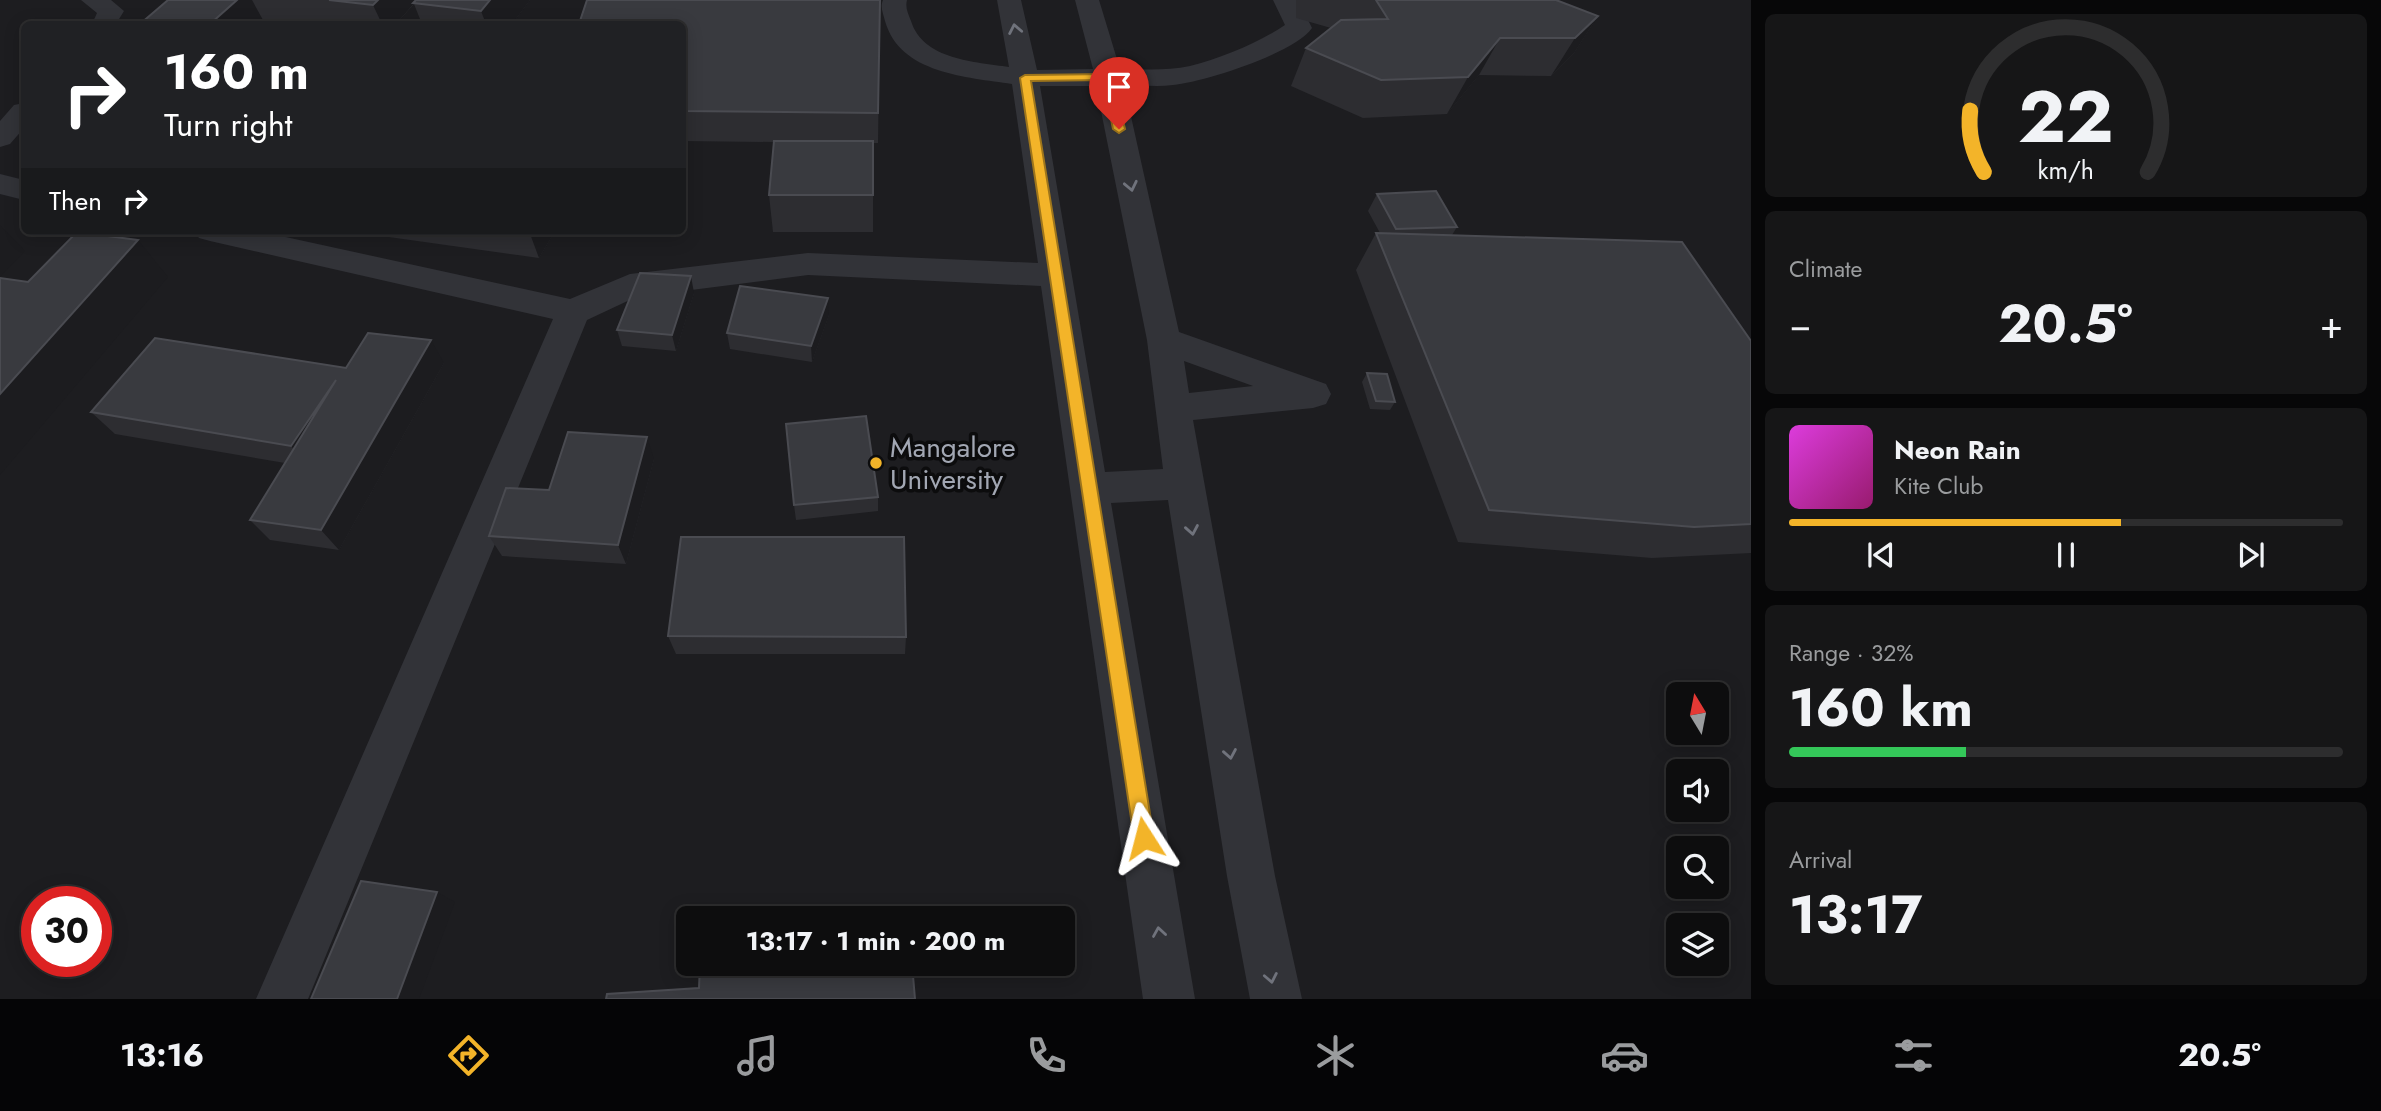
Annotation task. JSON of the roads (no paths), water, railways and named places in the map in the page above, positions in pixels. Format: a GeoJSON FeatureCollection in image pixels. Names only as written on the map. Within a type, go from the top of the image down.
{"type":"FeatureCollection","features":[{"type":"Feature","properties":{"kind":"street"},"geometry":{"type":"LineString","coordinates":[[93,0],[111,11],[106,21]]}},
{"type":"Feature","properties":{"kind":"street"},"geometry":{"type":"LineString","coordinates":[[895,0],[893,5],[902,35],[932,59],[954,67],[1025,78],[1171,77],[1197,73],[1274,44],[1299,28],[1293,11],[1285,0]]}},
{"type":"Feature","properties":{"kind":"street"},"geometry":{"type":"LineString","coordinates":[[1009,0],[1025,78],[1169,999]]}},
{"type":"Feature","properties":{"kind":"street"},"geometry":{"type":"LineString","coordinates":[[1087,0],[1108,76],[1164,340],[1184,484],[1251,876],[1276,999]]}},
{"type":"Feature","properties":{"kind":"street"},"geometry":{"type":"LineString","coordinates":[[0,138],[21,114]]}},
{"type":"Feature","properties":{"kind":"street"},"geometry":{"type":"LineString","coordinates":[[0,184],[21,189]]}},
{"type":"Feature","properties":{"kind":"street"},"geometry":{"type":"LineString","coordinates":[[228,235],[573,312],[631,286],[808,264],[1056,275]]}},
{"type":"Feature","properties":{"kind":"street"},"geometry":{"type":"LineString","coordinates":[[282,999],[573,312]]}},
{"type":"Feature","properties":{"kind":"street"},"geometry":{"type":"LineString","coordinates":[[1164,340],[1313,394],[1174,408]]}},
{"type":"Feature","properties":{"kind":"street"},"geometry":{"type":"LineString","coordinates":[[1089,488],[1184,484]]}},
{"type":"Feature","properties":{"kind":"place","name":"Mangalore University"},"geometry":{"type":"Point","coordinates":[876,463]}}]}
